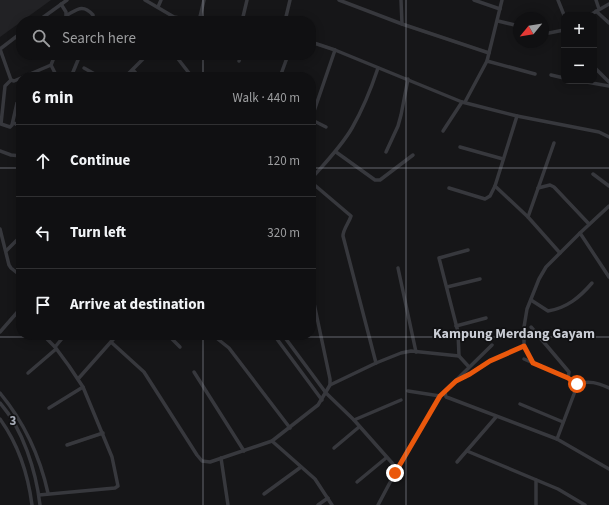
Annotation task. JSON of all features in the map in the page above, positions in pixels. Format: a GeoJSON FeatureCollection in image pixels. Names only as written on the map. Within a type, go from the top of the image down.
{"type":"FeatureCollection","features":[{"type":"Feature","properties":{"kind":"street"},"geometry":{"type":"LineString","coordinates":[[45,16],[67,0]]}},
{"type":"Feature","properties":{"kind":"street"},"geometry":{"type":"LineString","coordinates":[[145,0],[170,16]]}},
{"type":"Feature","properties":{"kind":"street"},"geometry":{"type":"LineString","coordinates":[[158,7],[161,0]]}},
{"type":"Feature","properties":{"kind":"street"},"geometry":{"type":"LineString","coordinates":[[200,16],[204,0]]}},
{"type":"Feature","properties":{"kind":"street"},"geometry":{"type":"LineString","coordinates":[[243,16],[247,0]]}},
{"type":"Feature","properties":{"kind":"street"},"geometry":{"type":"LineString","coordinates":[[286,16],[290,0]]}},
{"type":"Feature","properties":{"kind":"street"},"geometry":{"type":"LineString","coordinates":[[339,0],[402,24],[489,53]]}},
{"type":"Feature","properties":{"kind":"street"},"geometry":{"type":"LineString","coordinates":[[401,0],[402,24]]}},
{"type":"Feature","properties":{"kind":"street"},"geometry":{"type":"LineString","coordinates":[[474,0],[500,9]]}},
{"type":"Feature","properties":{"kind":"street"},"geometry":{"type":"LineString","coordinates":[[442,131],[464,102],[487,61],[502,0]]}},
{"type":"Feature","properties":{"kind":"street"},"geometry":{"type":"LineString","coordinates":[[558,0],[563,12]]}},
{"type":"Feature","properties":{"kind":"street"},"geometry":{"type":"LineString","coordinates":[[596,0],[598,10],[609,23]]}},
{"type":"Feature","properties":{"kind":"street"},"geometry":{"type":"LineString","coordinates":[[61,4],[66,15],[78,8],[83,8],[93,16]]}},
{"type":"Feature","properties":{"kind":"street"},"geometry":{"type":"LineString","coordinates":[[595,12],[609,4]]}},
{"type":"Feature","properties":{"kind":"street"},"geometry":{"type":"LineString","coordinates":[[498,21],[513,25]]}},
{"type":"Feature","properties":{"kind":"street"},"geometry":{"type":"LineString","coordinates":[[549,33],[561,31]]}},
{"type":"Feature","properties":{"kind":"street"},"geometry":{"type":"LineString","coordinates":[[11,80],[0,49],[16,37]]}},
{"type":"Feature","properties":{"kind":"street"},"geometry":{"type":"LineString","coordinates":[[316,44],[464,102],[517,116],[599,132],[609,137]]}},
{"type":"Feature","properties":{"kind":"street"},"geometry":{"type":"LineString","coordinates":[[316,106],[335,50]]}},
{"type":"Feature","properties":{"kind":"street"},"geometry":{"type":"LineString","coordinates":[[34,72],[50,65],[52,60]]}},
{"type":"Feature","properties":{"kind":"street"},"geometry":{"type":"LineString","coordinates":[[73,72],[78,60]]}},
{"type":"Feature","properties":{"kind":"street"},"geometry":{"type":"LineString","coordinates":[[131,72],[142,60]]}},
{"type":"Feature","properties":{"kind":"street"},"geometry":{"type":"LineString","coordinates":[[178,60],[188,72]]}},
{"type":"Feature","properties":{"kind":"street"},"geometry":{"type":"LineString","coordinates":[[282,72],[286,60]]}},
{"type":"Feature","properties":{"kind":"street"},"geometry":{"type":"LineString","coordinates":[[487,61],[535,74]]}},
{"type":"Feature","properties":{"kind":"street"},"geometry":{"type":"LineString","coordinates":[[50,65],[54,72]]}},
{"type":"Feature","properties":{"kind":"street"},"geometry":{"type":"LineString","coordinates":[[84,68],[91,72]]}},
{"type":"Feature","properties":{"kind":"street"},"geometry":{"type":"LineString","coordinates":[[316,175],[336,152],[352,129],[363,108],[378,68]]}},
{"type":"Feature","properties":{"kind":"street"},"geometry":{"type":"LineString","coordinates":[[597,70],[609,82]]}},
{"type":"Feature","properties":{"kind":"street"},"geometry":{"type":"LineString","coordinates":[[551,76],[561,78]]}},
{"type":"Feature","properties":{"kind":"street"},"geometry":{"type":"LineString","coordinates":[[386,152],[398,126],[408,79]]}},
{"type":"Feature","properties":{"kind":"street"},"geometry":{"type":"LineString","coordinates":[[16,80],[11,80],[5,86],[1,124],[10,127],[14,123],[16,110]]}},
{"type":"Feature","properties":{"kind":"street"},"geometry":{"type":"LineString","coordinates":[[597,84],[609,86]]}},
{"type":"Feature","properties":{"kind":"street"},"geometry":{"type":"LineString","coordinates":[[449,188],[485,199],[490,196],[495,186],[517,116]]}},
{"type":"Feature","properties":{"kind":"street"},"geometry":{"type":"LineString","coordinates":[[316,122],[326,127]]}},
{"type":"Feature","properties":{"kind":"street"},"geometry":{"type":"LineString","coordinates":[[528,217],[554,143]]}},
{"type":"Feature","properties":{"kind":"street"},"geometry":{"type":"LineString","coordinates":[[460,147],[503,159]]}},
{"type":"Feature","properties":{"kind":"street"},"geometry":{"type":"LineString","coordinates":[[0,151],[16,156]]}},
{"type":"Feature","properties":{"kind":"street"},"geometry":{"type":"LineString","coordinates":[[336,152],[375,180],[380,180],[413,155]]}},
{"type":"Feature","properties":{"kind":"street"},"geometry":{"type":"LineString","coordinates":[[593,174],[609,186]]}},
{"type":"Feature","properties":{"kind":"street"},"geometry":{"type":"LineString","coordinates":[[316,185],[351,216],[343,236],[376,363]]}},
{"type":"Feature","properties":{"kind":"street"},"geometry":{"type":"LineString","coordinates":[[538,188],[550,185],[554,187],[589,224]]}},
{"type":"Feature","properties":{"kind":"street"},"geometry":{"type":"LineString","coordinates":[[495,186],[528,217],[560,253]]}},
{"type":"Feature","properties":{"kind":"street"},"geometry":{"type":"LineString","coordinates":[[533,363],[524,346],[524,327],[527,309],[546,267],[589,224],[609,207]]}},
{"type":"Feature","properties":{"kind":"street"},"geometry":{"type":"LineString","coordinates":[[0,229],[11,268],[16,272]]}},
{"type":"Feature","properties":{"kind":"street"},"geometry":{"type":"LineString","coordinates":[[580,233],[609,278]]}},
{"type":"Feature","properties":{"kind":"street"},"geometry":{"type":"LineString","coordinates":[[6,252],[16,241]]}},
{"type":"Feature","properties":{"kind":"street"},"geometry":{"type":"LineString","coordinates":[[468,250],[439,258],[459,340],[459,356],[469,367]]}},
{"type":"Feature","properties":{"kind":"street"},"geometry":{"type":"LineString","coordinates":[[398,268],[416,352]]}},
{"type":"Feature","properties":{"kind":"street"},"geometry":{"type":"LineString","coordinates":[[447,287],[480,279]]}},
{"type":"Feature","properties":{"kind":"street"},"geometry":{"type":"LineString","coordinates":[[531,300],[548,311],[554,310],[572,302],[592,283]]}},
{"type":"Feature","properties":{"kind":"street"},"geometry":{"type":"LineString","coordinates":[[78,379],[111,342],[144,372],[202,461],[210,462],[272,441],[290,428],[322,400],[330,385],[330,379],[316,312]]}},
{"type":"Feature","properties":{"kind":"street"},"geometry":{"type":"LineString","coordinates":[[1,330],[16,315]]}},
{"type":"Feature","properties":{"kind":"street"},"geometry":{"type":"LineString","coordinates":[[456,326],[486,318]]}},
{"type":"Feature","properties":{"kind":"street"},"geometry":{"type":"LineString","coordinates":[[531,328],[569,372],[568,378]]}},
{"type":"Feature","properties":{"kind":"street"},"geometry":{"type":"LineString","coordinates":[[39,495],[115,488],[118,486],[112,457],[83,387],[56,348],[48,340]]}},
{"type":"Feature","properties":{"kind":"street"},"geometry":{"type":"LineString","coordinates":[[28,373],[56,348],[62,340]]}},
{"type":"Feature","properties":{"kind":"street"},"geometry":{"type":"LineString","coordinates":[[173,340],[180,347]]}},
{"type":"Feature","properties":{"kind":"street"},"geometry":{"type":"LineString","coordinates":[[219,340],[229,348],[290,428]]}},
{"type":"Feature","properties":{"kind":"street"},"geometry":{"type":"LineString","coordinates":[[278,340],[322,400]]}},
{"type":"Feature","properties":{"kind":"street"},"geometry":{"type":"LineString","coordinates":[[287,340],[326,393],[354,420],[386,458],[393,464]]}},
{"type":"Feature","properties":{"kind":"street"},"geometry":{"type":"LineString","coordinates":[[378,505],[398,466],[440,396],[492,345]]}},
{"type":"Feature","properties":{"kind":"street"},"geometry":{"type":"LineString","coordinates":[[456,381],[490,361],[524,346]]}},
{"type":"Feature","properties":{"kind":"street"},"geometry":{"type":"LineString","coordinates":[[330,385],[400,352],[411,351],[459,356]]}},
{"type":"Feature","properties":{"kind":"street"},"geometry":{"type":"LineString","coordinates":[[524,359],[568,378],[577,384]]}},
{"type":"Feature","properties":{"kind":"street"},"geometry":{"type":"LineString","coordinates":[[194,372],[244,451]]}},
{"type":"Feature","properties":{"kind":"street"},"geometry":{"type":"LineString","coordinates":[[577,384],[586,381],[609,388]]}},
{"type":"Feature","properties":{"kind":"street"},"geometry":{"type":"LineString","coordinates":[[557,439],[577,384]]}},
{"type":"Feature","properties":{"kind":"street"},"geometry":{"type":"LineString","coordinates":[[49,408],[83,387]]}},
{"type":"Feature","properties":{"kind":"street"},"geometry":{"type":"LineString","coordinates":[[408,391],[440,396]]}},
{"type":"Feature","properties":{"kind":"street"},"geometry":{"type":"LineString","coordinates":[[0,392],[9,403],[27,434],[40,463],[48,494]]}},
{"type":"Feature","properties":{"kind":"street"},"geometry":{"type":"LineString","coordinates":[[445,392],[446,397],[557,439],[609,469]]}},
{"type":"Feature","properties":{"kind":"street"},"geometry":{"type":"LineString","coordinates":[[354,420],[401,400]]}},
{"type":"Feature","properties":{"kind":"street"},"geometry":{"type":"LineString","coordinates":[[0,403],[6,410],[22,440],[33,468],[40,505]]}},
{"type":"Feature","properties":{"kind":"street"},"geometry":{"type":"LineString","coordinates":[[520,404],[563,422]]}},
{"type":"Feature","properties":{"kind":"street"},"geometry":{"type":"LineString","coordinates":[[457,462],[496,417]]}},
{"type":"Feature","properties":{"kind":"street"},"geometry":{"type":"LineString","coordinates":[[0,419],[18,451],[25,469],[32,505]]}},
{"type":"Feature","properties":{"kind":"street"},"geometry":{"type":"LineString","coordinates":[[334,448],[359,427]]}},
{"type":"Feature","properties":{"kind":"street"},"geometry":{"type":"LineString","coordinates":[[67,446],[103,433]]}},
{"type":"Feature","properties":{"kind":"street"},"geometry":{"type":"LineString","coordinates":[[272,441],[315,479],[332,505]]}},
{"type":"Feature","properties":{"kind":"street"},"geometry":{"type":"LineString","coordinates":[[467,451],[558,489],[585,505]]}},
{"type":"Feature","properties":{"kind":"street"},"geometry":{"type":"LineString","coordinates":[[221,458],[228,505]]}},
{"type":"Feature","properties":{"kind":"street"},"geometry":{"type":"LineString","coordinates":[[357,482],[386,458]]}},
{"type":"Feature","properties":{"kind":"street"},"geometry":{"type":"LineString","coordinates":[[264,494],[301,467]]}},
{"type":"Feature","properties":{"kind":"street"},"geometry":{"type":"LineString","coordinates":[[536,480],[536,505]]}},
{"type":"Feature","properties":{"kind":"street"},"geometry":{"type":"LineString","coordinates":[[318,505],[328,498]]}},
{"type":"Feature","properties":{"kind":"shaded area"},"geometry":{"type":"Polygon","coordinates":[[[0,0],[51,0],[29,16],[16,16],[16,25],[0,37],[0,0]]]}},
{"type":"Feature","properties":{"kind":"district","name":"Kampung Merdang Gayam"},"geometry":{"type":"Point","coordinates":[514,333]}},
{"type":"Feature","properties":{"kind":"route"},"geometry":{"type":"LineString","coordinates":[[395,473],[440,396],[456,381],[490,361],[524,346],[533,363],[568,378],[577,384]]}}]}
